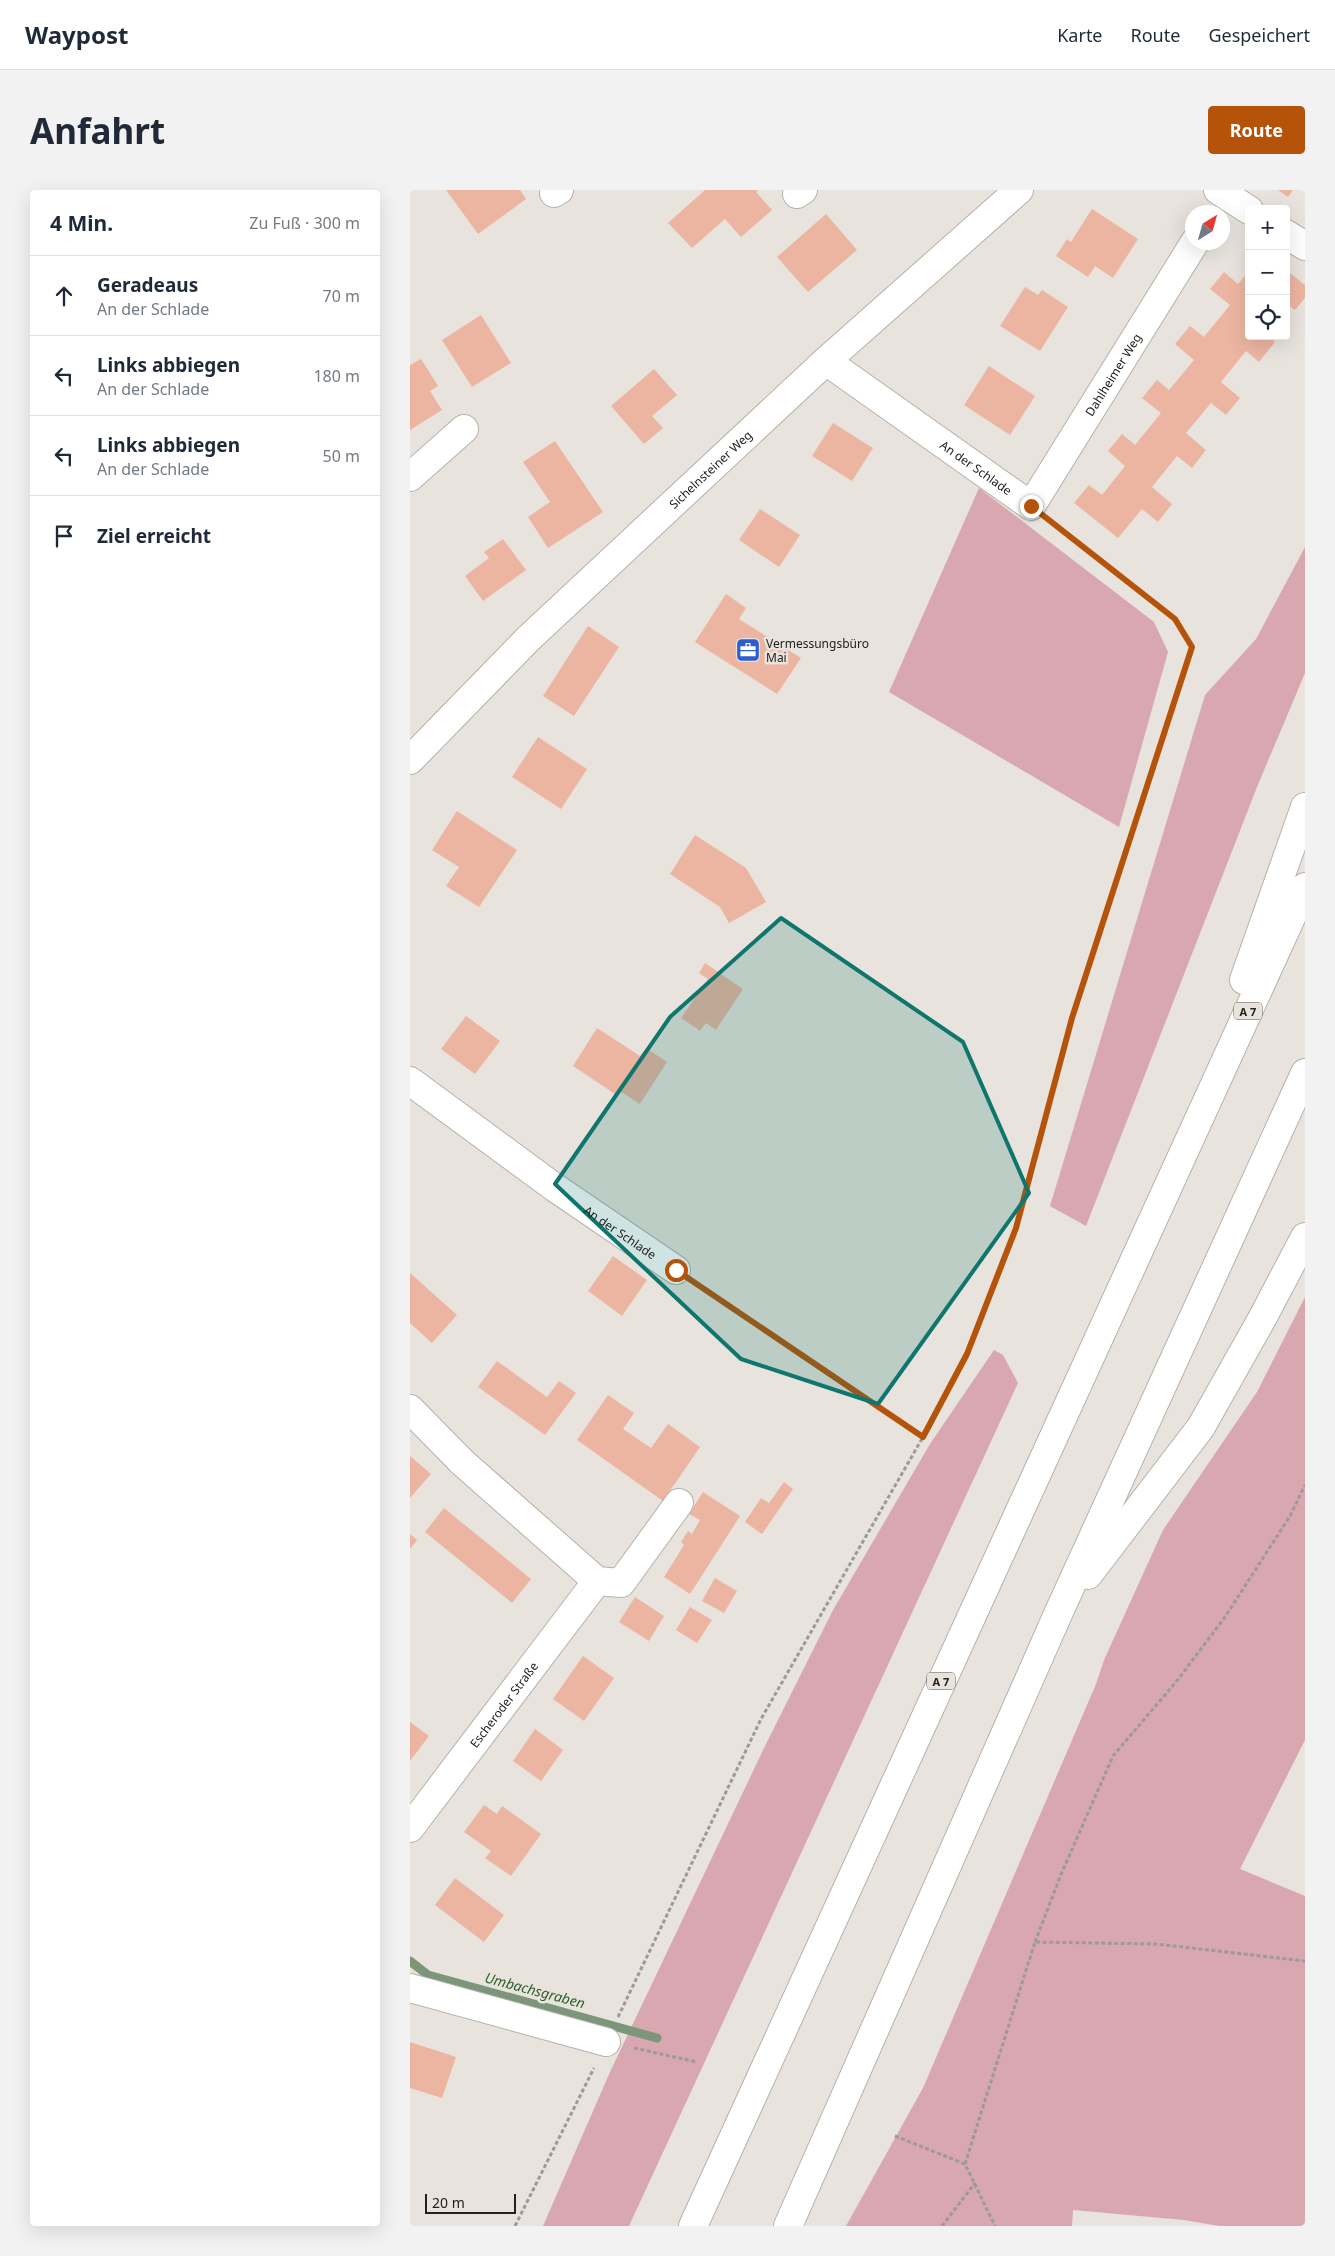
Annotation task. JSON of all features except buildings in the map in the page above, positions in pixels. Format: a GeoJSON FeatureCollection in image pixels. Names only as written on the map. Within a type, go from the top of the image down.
{"type":"FeatureCollection","features":[{"type":"Feature","properties":{"kind":"main road","name":"Sichelnsteiner Weg"},"geometry":{"type":"LineString","coordinates":[[410,760],[528,639],[826,361],[1019,190]]}},
{"type":"Feature","properties":{"kind":"main road"},"geometry":{"type":"LineString","coordinates":[[1219,199],[1245,209]]}},
{"type":"Feature","properties":{"kind":"main road"},"geometry":{"type":"LineString","coordinates":[[1290,237],[1305,246]]}},
{"type":"Feature","properties":{"kind":"main road","name":"Dahlheimer Weg"},"geometry":{"type":"LineString","coordinates":[[1031,506],[1190,250]]}},
{"type":"Feature","properties":{"kind":"main road","name":"An der Schlade"},"geometry":{"type":"LineString","coordinates":[[826,361],[1031,506]]}},
{"type":"Feature","properties":{"kind":"main road"},"geometry":{"type":"LineString","coordinates":[[410,476],[464,429]]}},
{"type":"Feature","properties":{"kind":"main road"},"geometry":{"type":"LineString","coordinates":[[1190,1136],[1305,807]]}},
{"type":"Feature","properties":{"kind":"main road","name":"A 7"},"geometry":{"type":"LineString","coordinates":[[693,2226],[1305,887]]}},
{"type":"Feature","properties":{"kind":"main road"},"geometry":{"type":"LineString","coordinates":[[788,2226],[1058,1614],[1305,1073]]}},
{"type":"Feature","properties":{"kind":"main road","name":"An der Schlade"},"geometry":{"type":"LineString","coordinates":[[410,1080],[554,1187],[676,1270]]}},
{"type":"Feature","properties":{"kind":"main road"},"geometry":{"type":"LineString","coordinates":[[1058,1614],[1201,1427],[1263,1317],[1305,1237]]}},
{"type":"Feature","properties":{"kind":"main road"},"geometry":{"type":"LineString","coordinates":[[410,1409],[462,1462],[597,1581],[620,1583],[679,1503]]}},
{"type":"Feature","properties":{"kind":"main road","name":"Escheroder Straße"},"geometry":{"type":"LineString","coordinates":[[410,1828],[597,1581]]}},
{"type":"Feature","properties":{"kind":"main road"},"geometry":{"type":"LineString","coordinates":[[410,1988],[606,2042]]}},
{"type":"Feature","properties":{"kind":"path"},"geometry":{"type":"LineString","coordinates":[[622,2008],[761,1719],[923,1437],[967,1354],[1016,1228],[1072,1018],[1192,647],[1175,619],[1031,506]]}},
{"type":"Feature","properties":{"kind":"path"},"geometry":{"type":"LineString","coordinates":[[676,1270],[923,1437]]}},
{"type":"Feature","properties":{"kind":"path"},"geometry":{"type":"LineString","coordinates":[[964,2164],[1035,1942],[1062,1872],[1113,1756],[1176,1682],[1225,1617],[1290,1516],[1305,1485]]}},
{"type":"Feature","properties":{"kind":"path"},"geometry":{"type":"LineString","coordinates":[[1035,1942],[1156,1944],[1305,1961]]}},
{"type":"Feature","properties":{"kind":"path"},"geometry":{"type":"LineString","coordinates":[[515,2226],[606,2042],[697,2062]]}},
{"type":"Feature","properties":{"kind":"path"},"geometry":{"type":"LineString","coordinates":[[895,2136],[964,2164],[995,2226]]}},
{"type":"Feature","properties":{"kind":"path"},"geometry":{"type":"LineString","coordinates":[[942,2226],[975,2183]]}},
{"type":"Feature","properties":{"kind":"highlighted area"},"geometry":{"type":"Polygon","coordinates":[[[781,918],[963,1042],[1029,1193],[878,1404],[741,1359],[555,1184],[670,1017],[781,918]]]}},
{"type":"Feature","properties":{"kind":"shaded area"},"geometry":{"type":"Polygon","coordinates":[[[979,488],[1154,622],[1168,652],[1119,827],[889,692],[979,488]]]}},
{"type":"Feature","properties":{"kind":"shaded area"},"geometry":{"type":"Polygon","coordinates":[[[1305,547],[1305,673],[1257,787],[1086,1226],[1050,1206],[1205,695],[1256,639],[1305,547]]]}},
{"type":"Feature","properties":{"kind":"shaded area"},"geometry":{"type":"Polygon","coordinates":[[[1305,1297],[1305,1740],[1240,1869],[1305,1896],[1305,2226],[1220,2226],[1184,2220],[1073,2210],[1072,2226],[846,2226],[923,2088],[1096,1684],[1104,1660],[1163,1530],[1257,1392],[1305,1297]]]}},
{"type":"Feature","properties":{"kind":"shaded area"},"geometry":{"type":"Polygon","coordinates":[[[994,1350],[1003,1355],[1018,1383],[629,2226],[543,2226],[610,2072],[765,1746],[833,1610],[930,1444],[994,1350]]]}},
{"type":"Feature","properties":{"kind":"waterway","name":"Umbachsgraben"},"geometry":{"type":"LineString","coordinates":[[410,1961],[428,1975],[657,2038]]}},
{"type":"Feature","properties":{"kind":"place","name":"Vermessungsbüro Mai"},"geometry":{"type":"Point","coordinates":[748,650]}},
{"type":"Feature","properties":{"kind":"route"},"geometry":{"type":"LineString","coordinates":[[676,1270],[923,1437],[967,1354],[1016,1228],[1072,1018],[1148,778],[1192,647],[1175,619],[1031,506]]}}]}
